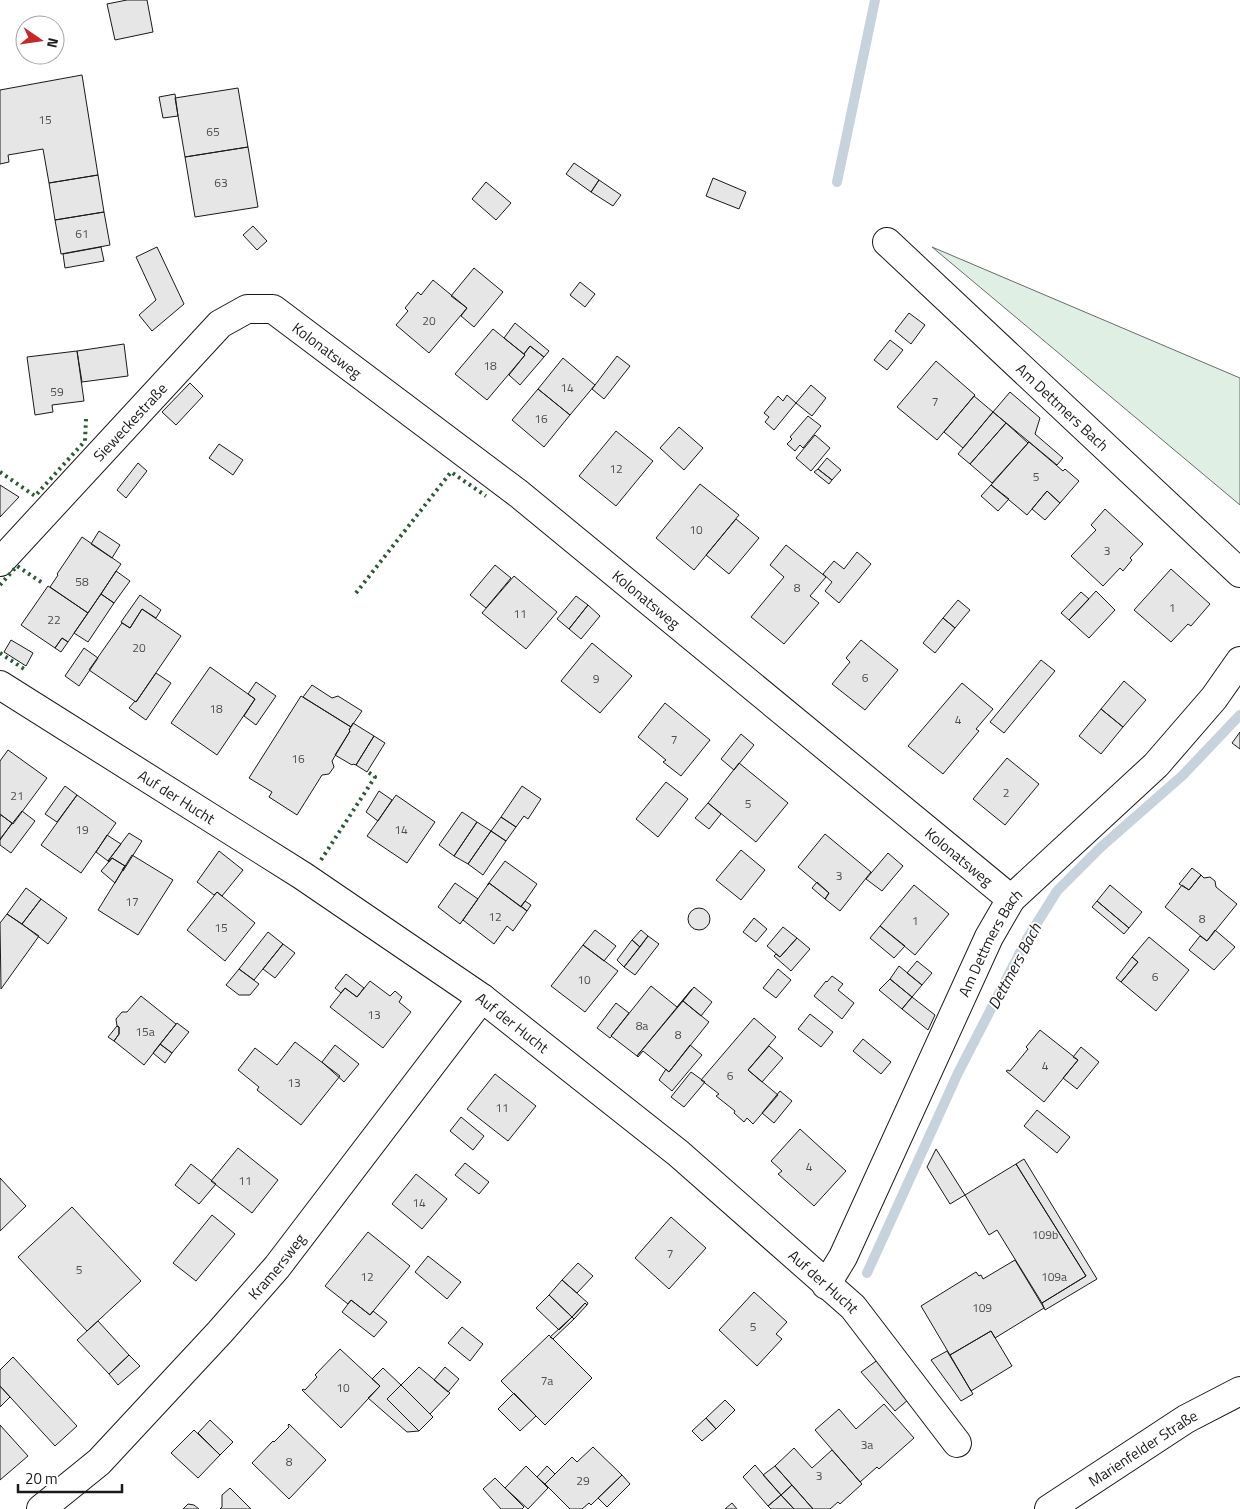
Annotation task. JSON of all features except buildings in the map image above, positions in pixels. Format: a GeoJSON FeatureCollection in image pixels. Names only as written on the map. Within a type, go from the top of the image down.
{"type":"FeatureCollection","features":[{"type":"Feature","properties":{"kind":"street","name":"Am Dettmers Bach"},"geometry":{"type":"LineString","coordinates":[[887,242],[1240,572]]}},
{"type":"Feature","properties":{"kind":"street","name":"Sieweckestraße"},"geometry":{"type":"LineString","coordinates":[[0,562],[220,324],[247,309],[273,309]]}},
{"type":"Feature","properties":{"kind":"street","name":"Kolonatsweg"},"geometry":{"type":"LineString","coordinates":[[273,309],[519,494],[1011,899]]}},
{"type":"Feature","properties":{"kind":"street","name":"Am Dettmers Bach"},"geometry":{"type":"LineString","coordinates":[[826,1285],[847,1248],[989,937],[1011,899],[1156,765],[1214,698],[1240,661]]}},
{"type":"Feature","properties":{"kind":"street","name":"Auf der Hucht"},"geometry":{"type":"LineString","coordinates":[[0,685],[303,876],[482,998],[678,1153],[853,1307],[957,1443]]}},
{"type":"Feature","properties":{"kind":"street","name":"Kramersweg"},"geometry":{"type":"LineString","coordinates":[[41,1509],[99,1462],[227,1325],[277,1267],[482,998]]}},
{"type":"Feature","properties":{"kind":"street","name":"Marienfelder Straße"},"geometry":{"type":"LineString","coordinates":[[1049,1509],[1186,1419],[1240,1391]]}},
{"type":"Feature","properties":{"kind":"green space"},"geometry":{"type":"Polygon","coordinates":[[[932,247],[1240,378],[1240,505],[932,247]]]}},
{"type":"Feature","properties":{"kind":"waterway"},"geometry":{"type":"LineString","coordinates":[[837,182],[875,0]]}},
{"type":"Feature","properties":{"kind":"waterway","name":"Dettmers Bach"},"geometry":{"type":"LineString","coordinates":[[867,1273],[958,1073],[1027,939],[1057,891],[1101,847],[1183,775],[1240,715]]}},
{"type":"Feature","properties":{"kind":"hedge"},"geometry":{"type":"LineString","coordinates":[[0,472],[35,496],[85,441],[86,419]]}},
{"type":"Feature","properties":{"kind":"hedge"},"geometry":{"type":"LineString","coordinates":[[356,593],[451,472],[486,496]]}},
{"type":"Feature","properties":{"kind":"hedge"},"geometry":{"type":"LineString","coordinates":[[0,585],[17,566],[44,584]]}},
{"type":"Feature","properties":{"kind":"hedge"},"geometry":{"type":"LineString","coordinates":[[0,653],[27,671]]}},
{"type":"Feature","properties":{"kind":"hedge"},"geometry":{"type":"LineString","coordinates":[[321,860],[375,777],[368,772]]}}]}
